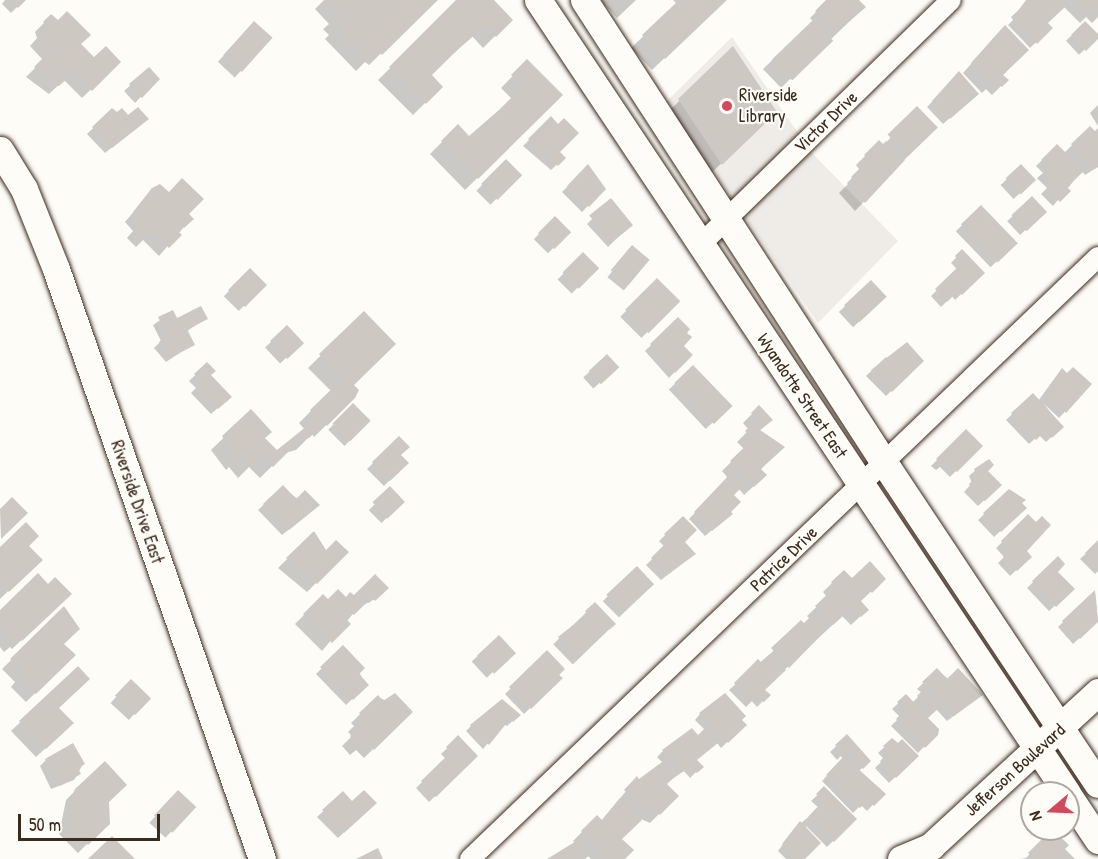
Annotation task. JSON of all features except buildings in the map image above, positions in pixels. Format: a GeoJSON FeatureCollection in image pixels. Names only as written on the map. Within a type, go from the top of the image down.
{"type":"FeatureCollection","features":[{"type":"Feature","properties":{"kind":"main road","name":"Wyandotte Street East"},"geometry":{"type":"LineString","coordinates":[[537,0],[1058,781]]}},
{"type":"Feature","properties":{"kind":"main road","name":"Wyandotte Street East"},"geometry":{"type":"LineString","coordinates":[[584,0],[885,464],[1098,784]]}},
{"type":"Feature","properties":{"kind":"main road","name":"Riverside Drive East"},"geometry":{"type":"LineString","coordinates":[[0,150],[24,189],[56,269],[262,859]]}},
{"type":"Feature","properties":{"kind":"main road","name":"Jefferson Boulevard"},"geometry":{"type":"LineString","coordinates":[[901,859],[929,852],[1098,692]]}},
{"type":"Feature","properties":{"kind":"main road","name":"Wyandotte Street East"},"geometry":{"type":"LineString","coordinates":[[1080,813],[1098,840]]}},
{"type":"Feature","properties":{"kind":"street","name":"Victor Drive"},"geometry":{"type":"LineString","coordinates":[[701,244],[951,0]]}},
{"type":"Feature","properties":{"kind":"street","name":"Patrice Drive"},"geometry":{"type":"LineString","coordinates":[[470,859],[885,464],[1098,257]]}},
{"type":"Feature","properties":{"kind":"shaded area"},"geometry":{"type":"Polygon","coordinates":[[[732,37],[811,152],[898,241],[818,323],[666,102],[732,37]]]}},
{"type":"Feature","properties":{"kind":"place","name":"Riverside Library"},"geometry":{"type":"Point","coordinates":[727,106]}}]}
